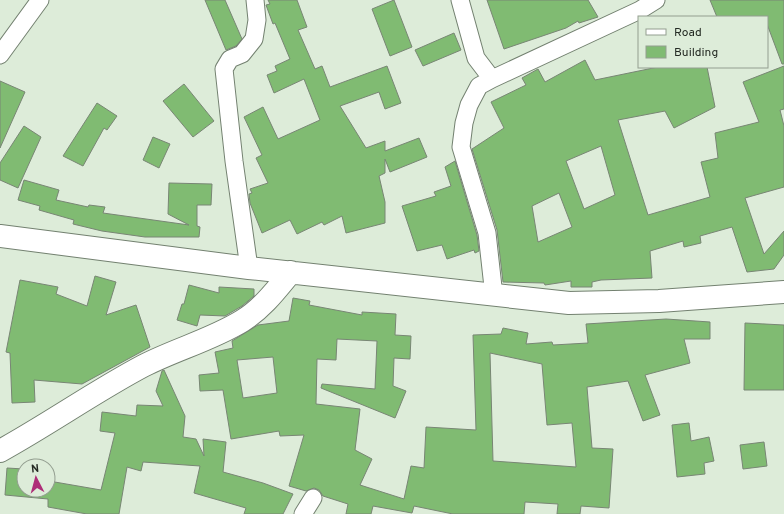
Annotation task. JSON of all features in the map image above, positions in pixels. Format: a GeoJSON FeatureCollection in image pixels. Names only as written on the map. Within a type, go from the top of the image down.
{"type":"FeatureCollection","features":[{"type":"Feature","properties":{"kind":"street"},"geometry":{"type":"LineString","coordinates":[[0,55],[40,0]]}},
{"type":"Feature","properties":{"kind":"street"},"geometry":{"type":"LineString","coordinates":[[249,268],[234,161],[224,69],[230,59],[242,54],[254,39],[257,20],[256,0]]}},
{"type":"Feature","properties":{"kind":"street"},"geometry":{"type":"LineString","coordinates":[[460,0],[476,58],[492,79]]}},
{"type":"Feature","properties":{"kind":"street"},"geometry":{"type":"LineString","coordinates":[[494,296],[487,233],[461,147],[464,123],[469,105],[479,86],[640,10],[656,0]]}},
{"type":"Feature","properties":{"kind":"street"},"geometry":{"type":"LineString","coordinates":[[0,236],[249,268],[569,303],[659,301],[784,292]]}},
{"type":"Feature","properties":{"kind":"street"},"geometry":{"type":"LineString","coordinates":[[0,451],[44,427],[144,366],[204,341],[243,320],[269,298],[291,272]]}},
{"type":"Feature","properties":{"kind":"street"},"geometry":{"type":"LineString","coordinates":[[303,514],[313,498]]}},
{"type":"Feature","properties":{"kind":"building"},"geometry":{"type":"Polygon","coordinates":[[[205,0],[225,0],[242,39],[236,46],[226,50],[205,0]]]}},
{"type":"Feature","properties":{"kind":"building"},"geometry":{"type":"Polygon","coordinates":[[[268,0],[297,0],[307,27],[298,30],[315,69],[322,66],[330,87],[387,66],[401,103],[385,109],[379,92],[340,106],[366,148],[385,141],[385,151],[419,138],[427,157],[390,172],[385,159],[385,173],[379,176],[385,202],[385,223],[346,233],[342,216],[324,225],[322,222],[297,234],[290,220],[262,233],[250,203],[249,194],[252,193],[250,189],[268,183],[256,158],[262,155],[244,117],[263,107],[278,139],[320,120],[304,79],[274,93],[267,75],[277,71],[275,66],[290,59],[275,23],[273,24],[266,5],[270,4],[268,0]]]}},
{"type":"Feature","properties":{"kind":"building"},"geometry":{"type":"Polygon","coordinates":[[[394,0],[412,47],[390,56],[372,9],[394,0]]]}},
{"type":"Feature","properties":{"kind":"building"},"geometry":{"type":"Polygon","coordinates":[[[487,0],[588,0],[598,17],[579,23],[578,21],[566,28],[504,49],[487,0]]]}},
{"type":"Feature","properties":{"kind":"building"},"geometry":{"type":"Polygon","coordinates":[[[710,0],[784,0],[784,64],[782,64],[768,27],[768,16],[717,16],[710,0]]]}},
{"type":"Feature","properties":{"kind":"building"},"geometry":{"type":"Polygon","coordinates":[[[454,33],[461,50],[423,66],[415,50],[454,33]]]}},
{"type":"Feature","properties":{"kind":"building"},"geometry":{"type":"Polygon","coordinates":[[[585,60],[595,80],[653,68],[707,68],[715,107],[674,128],[665,111],[618,120],[648,215],[710,197],[701,162],[718,158],[715,133],[759,122],[743,82],[784,66],[784,109],[780,110],[784,126],[784,187],[745,198],[764,254],[784,231],[784,255],[774,269],[747,272],[732,227],[700,236],[701,243],[684,247],[683,241],[650,251],[652,278],[601,280],[592,282],[592,287],[571,287],[571,281],[545,285],[544,283],[503,282],[497,230],[472,149],[504,128],[491,102],[526,85],[522,78],[538,69],[545,82],[585,60]],[[601,146],[566,161],[584,209],[615,195],[601,146]],[[559,193],[532,206],[538,242],[572,227],[559,193]]]}},
{"type":"Feature","properties":{"kind":"building"},"geometry":{"type":"Polygon","coordinates":[[[0,81],[25,92],[0,148],[0,81]]]}},
{"type":"Feature","properties":{"kind":"building"},"geometry":{"type":"Polygon","coordinates":[[[184,84],[214,121],[193,137],[163,101],[184,84]]]}},
{"type":"Feature","properties":{"kind":"building"},"geometry":{"type":"Polygon","coordinates":[[[97,103],[117,116],[107,130],[104,128],[83,166],[63,156],[97,103]]]}},
{"type":"Feature","properties":{"kind":"building"},"geometry":{"type":"Polygon","coordinates":[[[24,126],[41,137],[18,188],[0,180],[0,163],[24,126]]]}},
{"type":"Feature","properties":{"kind":"building"},"geometry":{"type":"Polygon","coordinates":[[[153,137],[170,144],[159,168],[143,160],[153,137]]]}},
{"type":"Feature","properties":{"kind":"building"},"geometry":{"type":"Polygon","coordinates":[[[455,161],[477,235],[479,251],[475,253],[474,250],[447,259],[442,245],[417,251],[402,206],[436,196],[434,192],[451,186],[445,167],[455,161]]]}},
{"type":"Feature","properties":{"kind":"building"},"geometry":{"type":"Polygon","coordinates":[[[24,180],[59,190],[56,200],[88,207],[89,205],[105,207],[103,213],[189,225],[168,214],[169,183],[212,184],[211,205],[197,205],[197,226],[200,227],[199,237],[145,237],[102,231],[73,224],[74,220],[39,210],[40,206],[18,200],[24,180]]]}},
{"type":"Feature","properties":{"kind":"building"},"geometry":{"type":"Polygon","coordinates":[[[95,276],[116,282],[106,315],[136,305],[150,347],[82,384],[34,380],[35,402],[12,403],[10,353],[6,352],[20,280],[58,287],[56,294],[87,306],[95,276]]]}},
{"type":"Feature","properties":{"kind":"building"},"geometry":{"type":"Polygon","coordinates":[[[189,285],[219,293],[219,287],[254,289],[254,296],[242,306],[225,316],[200,315],[197,326],[177,320],[182,304],[184,304],[189,285]]]}},
{"type":"Feature","properties":{"kind":"building"},"geometry":{"type":"Polygon","coordinates":[[[293,298],[310,301],[309,305],[362,315],[362,312],[396,314],[395,335],[411,336],[410,359],[394,358],[393,386],[406,391],[395,418],[321,388],[322,384],[375,389],[377,341],[337,339],[336,360],[317,359],[316,404],[360,409],[355,450],[372,459],[360,485],[404,499],[411,466],[424,468],[426,427],[476,430],[473,335],[501,334],[503,328],[528,333],[526,344],[552,342],[553,345],[588,343],[586,324],[666,319],[710,322],[710,339],[684,339],[690,363],[645,375],[660,415],[643,421],[628,381],[587,387],[592,448],[613,449],[609,508],[581,506],[580,514],[557,514],[558,504],[525,502],[524,514],[453,514],[414,506],[412,513],[373,506],[371,514],[346,514],[348,504],[323,496],[319,490],[314,488],[306,491],[289,486],[304,435],[280,436],[279,431],[231,439],[223,390],[200,391],[199,375],[219,373],[215,352],[233,348],[232,341],[258,325],[289,321],[293,298]],[[490,353],[493,461],[576,467],[572,423],[547,425],[542,364],[490,353]],[[273,357],[237,360],[243,398],[277,393],[273,357]]]}},
{"type":"Feature","properties":{"kind":"building"},"geometry":{"type":"Polygon","coordinates":[[[745,323],[784,325],[784,390],[744,390],[745,323]]]}},
{"type":"Feature","properties":{"kind":"building"},"geometry":{"type":"Polygon","coordinates":[[[164,370],[185,416],[183,437],[196,439],[204,456],[203,439],[226,442],[223,472],[263,483],[293,494],[283,514],[244,514],[246,508],[194,493],[200,466],[143,462],[141,471],[127,467],[119,514],[87,514],[48,507],[48,499],[37,498],[56,498],[56,482],[101,490],[115,433],[100,431],[102,412],[136,416],[137,405],[163,406],[156,391],[162,371],[164,370]]]}},
{"type":"Feature","properties":{"kind":"building"},"geometry":{"type":"Polygon","coordinates":[[[689,423],[691,441],[709,437],[714,461],[704,463],[705,474],[677,477],[672,425],[689,423]]]}},
{"type":"Feature","properties":{"kind":"building"},"geometry":{"type":"Polygon","coordinates":[[[764,442],[767,466],[743,469],[740,445],[764,442]]]}},
{"type":"Feature","properties":{"kind":"building"},"geometry":{"type":"Polygon","coordinates":[[[7,468],[16,469],[16,496],[5,495],[7,468]]]}}]}
